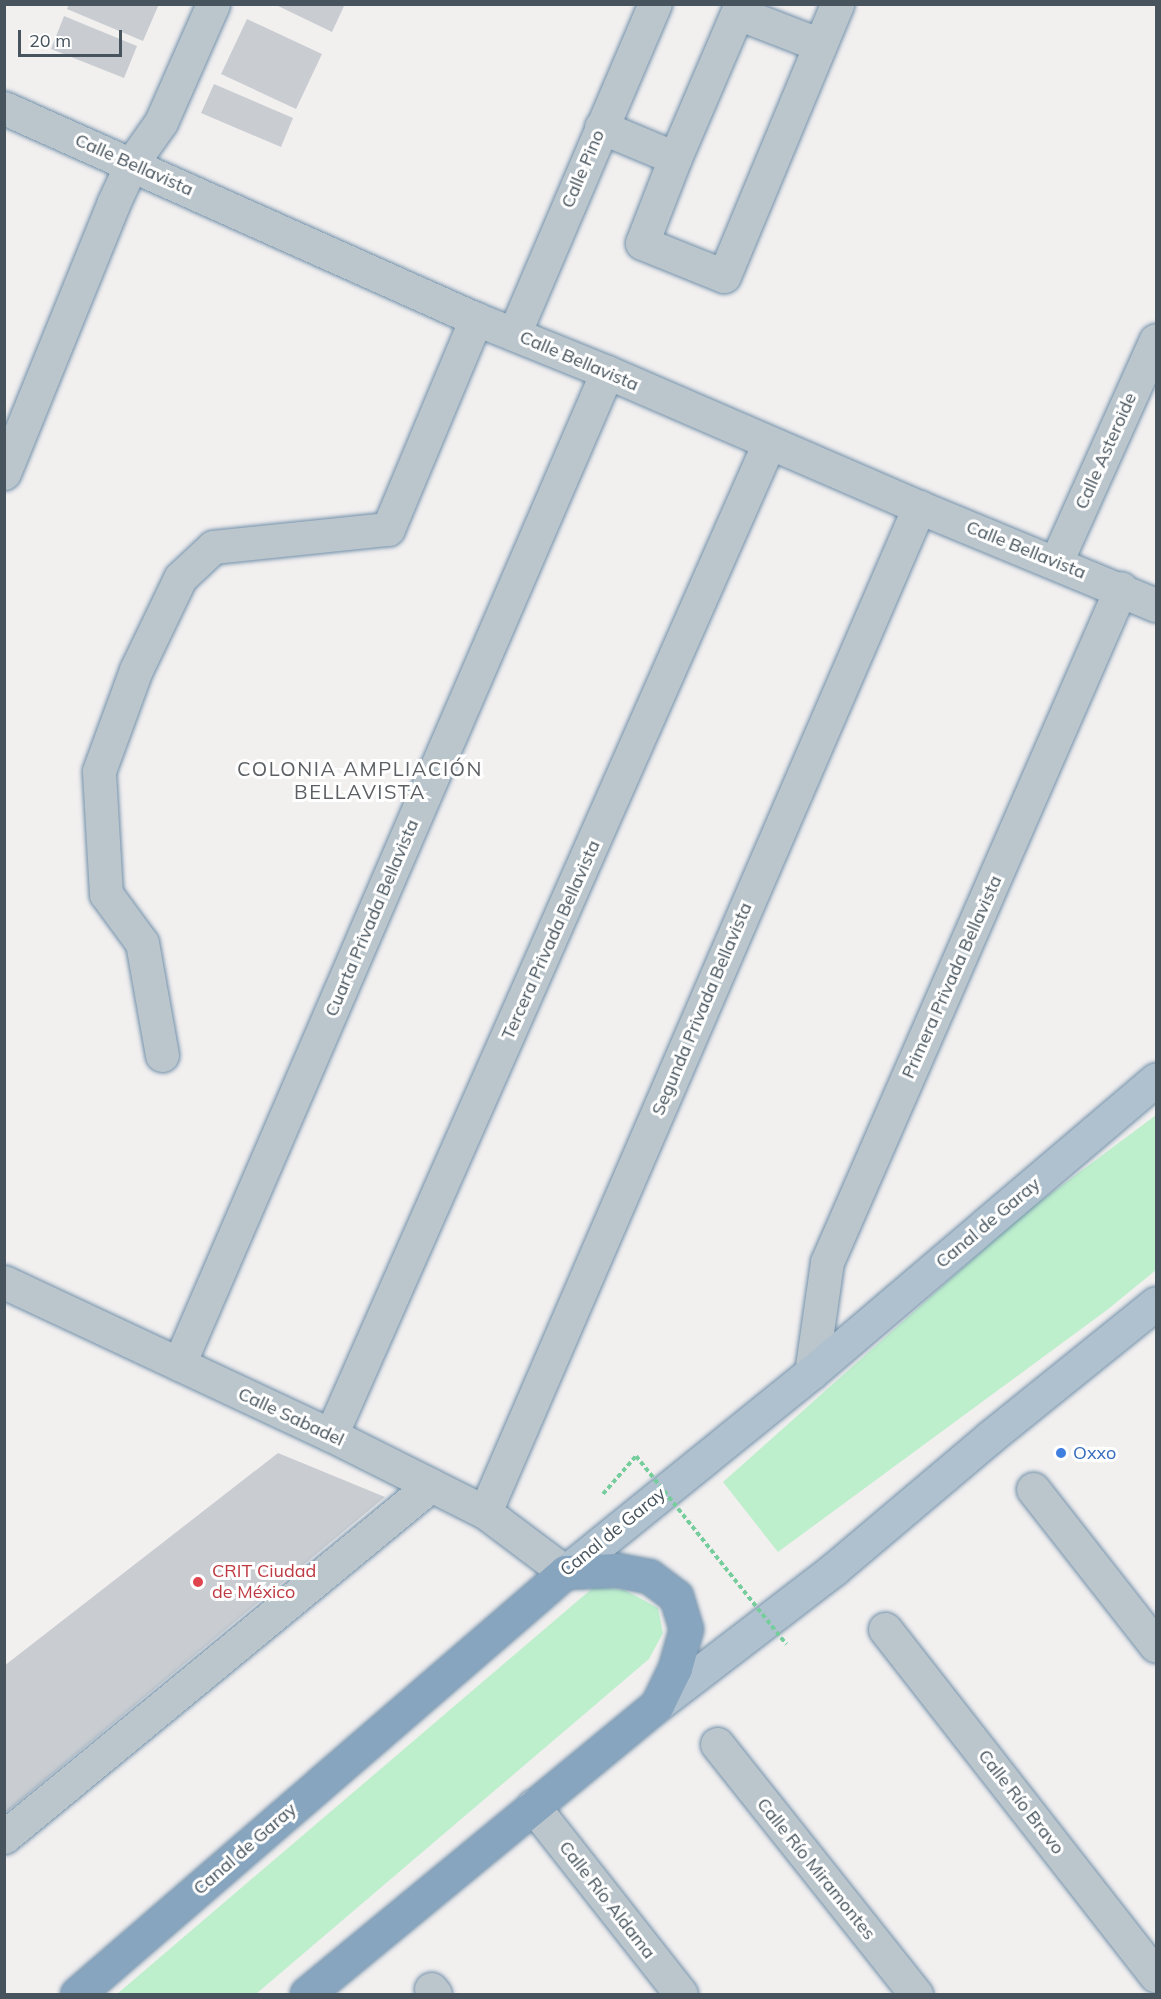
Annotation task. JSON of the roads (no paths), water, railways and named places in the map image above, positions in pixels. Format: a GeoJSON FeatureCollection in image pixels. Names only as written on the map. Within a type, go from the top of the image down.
{"type":"FeatureCollection","features":[{"type":"Feature","properties":{"kind":"highway"},"geometry":{"type":"LineString","coordinates":[[307,1995],[657,1705],[675,1668],[686,1629],[676,1596],[649,1576],[617,1570],[565,1572]]}},
{"type":"Feature","properties":{"kind":"highway","name":"Canal de Garay"},"geometry":{"type":"LineString","coordinates":[[77,1995],[565,1572]]}},
{"type":"Feature","properties":{"kind":"main road","name":"Canal de Garay"},"geometry":{"type":"LineString","coordinates":[[565,1572],[811,1373],[1156,1079]]}},
{"type":"Feature","properties":{"kind":"main road"},"geometry":{"type":"LineString","coordinates":[[657,1705],[834,1569],[981,1445],[1156,1304]]}},
{"type":"Feature","properties":{"kind":"street"},"geometry":{"type":"LineString","coordinates":[[6,467],[132,163],[161,122],[213,4]]}},
{"type":"Feature","properties":{"kind":"street","name":"Calle Pino"},"geometry":{"type":"LineString","coordinates":[[514,334],[654,4]]}},
{"type":"Feature","properties":{"kind":"street"},"geometry":{"type":"LineString","coordinates":[[820,45],[740,9],[675,158],[642,243],[724,276],[820,45],[837,4]]}},
{"type":"Feature","properties":{"kind":"street","name":"Calle Bellavista"},"geometry":{"type":"LineString","coordinates":[[4,108],[132,163],[476,319],[607,372],[919,507],[1121,588],[1156,605]]}},
{"type":"Feature","properties":{"kind":"street"},"geometry":{"type":"LineString","coordinates":[[601,127],[675,158]]}},
{"type":"Feature","properties":{"kind":"street"},"geometry":{"type":"LineString","coordinates":[[162,1055],[142,944],[106,894],[99,771],[136,669],[180,578],[213,547],[388,529],[476,319]]}},
{"type":"Feature","properties":{"kind":"street","name":"Calle Asteroide"},"geometry":{"type":"LineString","coordinates":[[1056,562],[1156,340]]}},
{"type":"Feature","properties":{"kind":"street","name":"Cuarta Privada Bellavista"},"geometry":{"type":"LineString","coordinates":[[179,1364],[607,372]]}},
{"type":"Feature","properties":{"kind":"street","name":"Tercera Privada Bellavista"},"geometry":{"type":"LineString","coordinates":[[331,1436],[769,443]]}},
{"type":"Feature","properties":{"kind":"street","name":"Segunda Privada Bellavista"},"geometry":{"type":"LineString","coordinates":[[485,1512],[919,507]]}},
{"type":"Feature","properties":{"kind":"street","name":"Primera Privada Bellavista"},"geometry":{"type":"LineString","coordinates":[[811,1373],[827,1262],[1121,588]]}},
{"type":"Feature","properties":{"kind":"street","name":"Calle Sabadel"},"geometry":{"type":"LineString","coordinates":[[4,1282],[331,1436],[485,1512],[565,1572]]}},
{"type":"Feature","properties":{"kind":"street"},"geometry":{"type":"LineString","coordinates":[[4,1837],[431,1485]]}},
{"type":"Feature","properties":{"kind":"street"},"geometry":{"type":"LineString","coordinates":[[1033,1489],[1156,1646]]}},
{"type":"Feature","properties":{"kind":"street","name":"Calle Río Bravo"},"geometry":{"type":"LineString","coordinates":[[885,1629],[1156,1976]]}},
{"type":"Feature","properties":{"kind":"street","name":"Calle Río Miramontes"},"geometry":{"type":"LineString","coordinates":[[717,1744],[916,1995]]}},
{"type":"Feature","properties":{"kind":"street","name":"Calle Río Aldama"},"geometry":{"type":"LineString","coordinates":[[533,1806],[681,1995]]}},
{"type":"Feature","properties":{"kind":"place","name":"Oxxo"},"geometry":{"type":"Point","coordinates":[1061,1453]}},
{"type":"Feature","properties":{"kind":"place","name":"CRIT Ciudad de México"},"geometry":{"type":"Point","coordinates":[198,1582]}},
{"type":"Feature","properties":{"kind":"district","name":"COLONIA AMPLIACIÓN BELLAVISTA"},"geometry":{"type":"Point","coordinates":[360,780]}}]}
